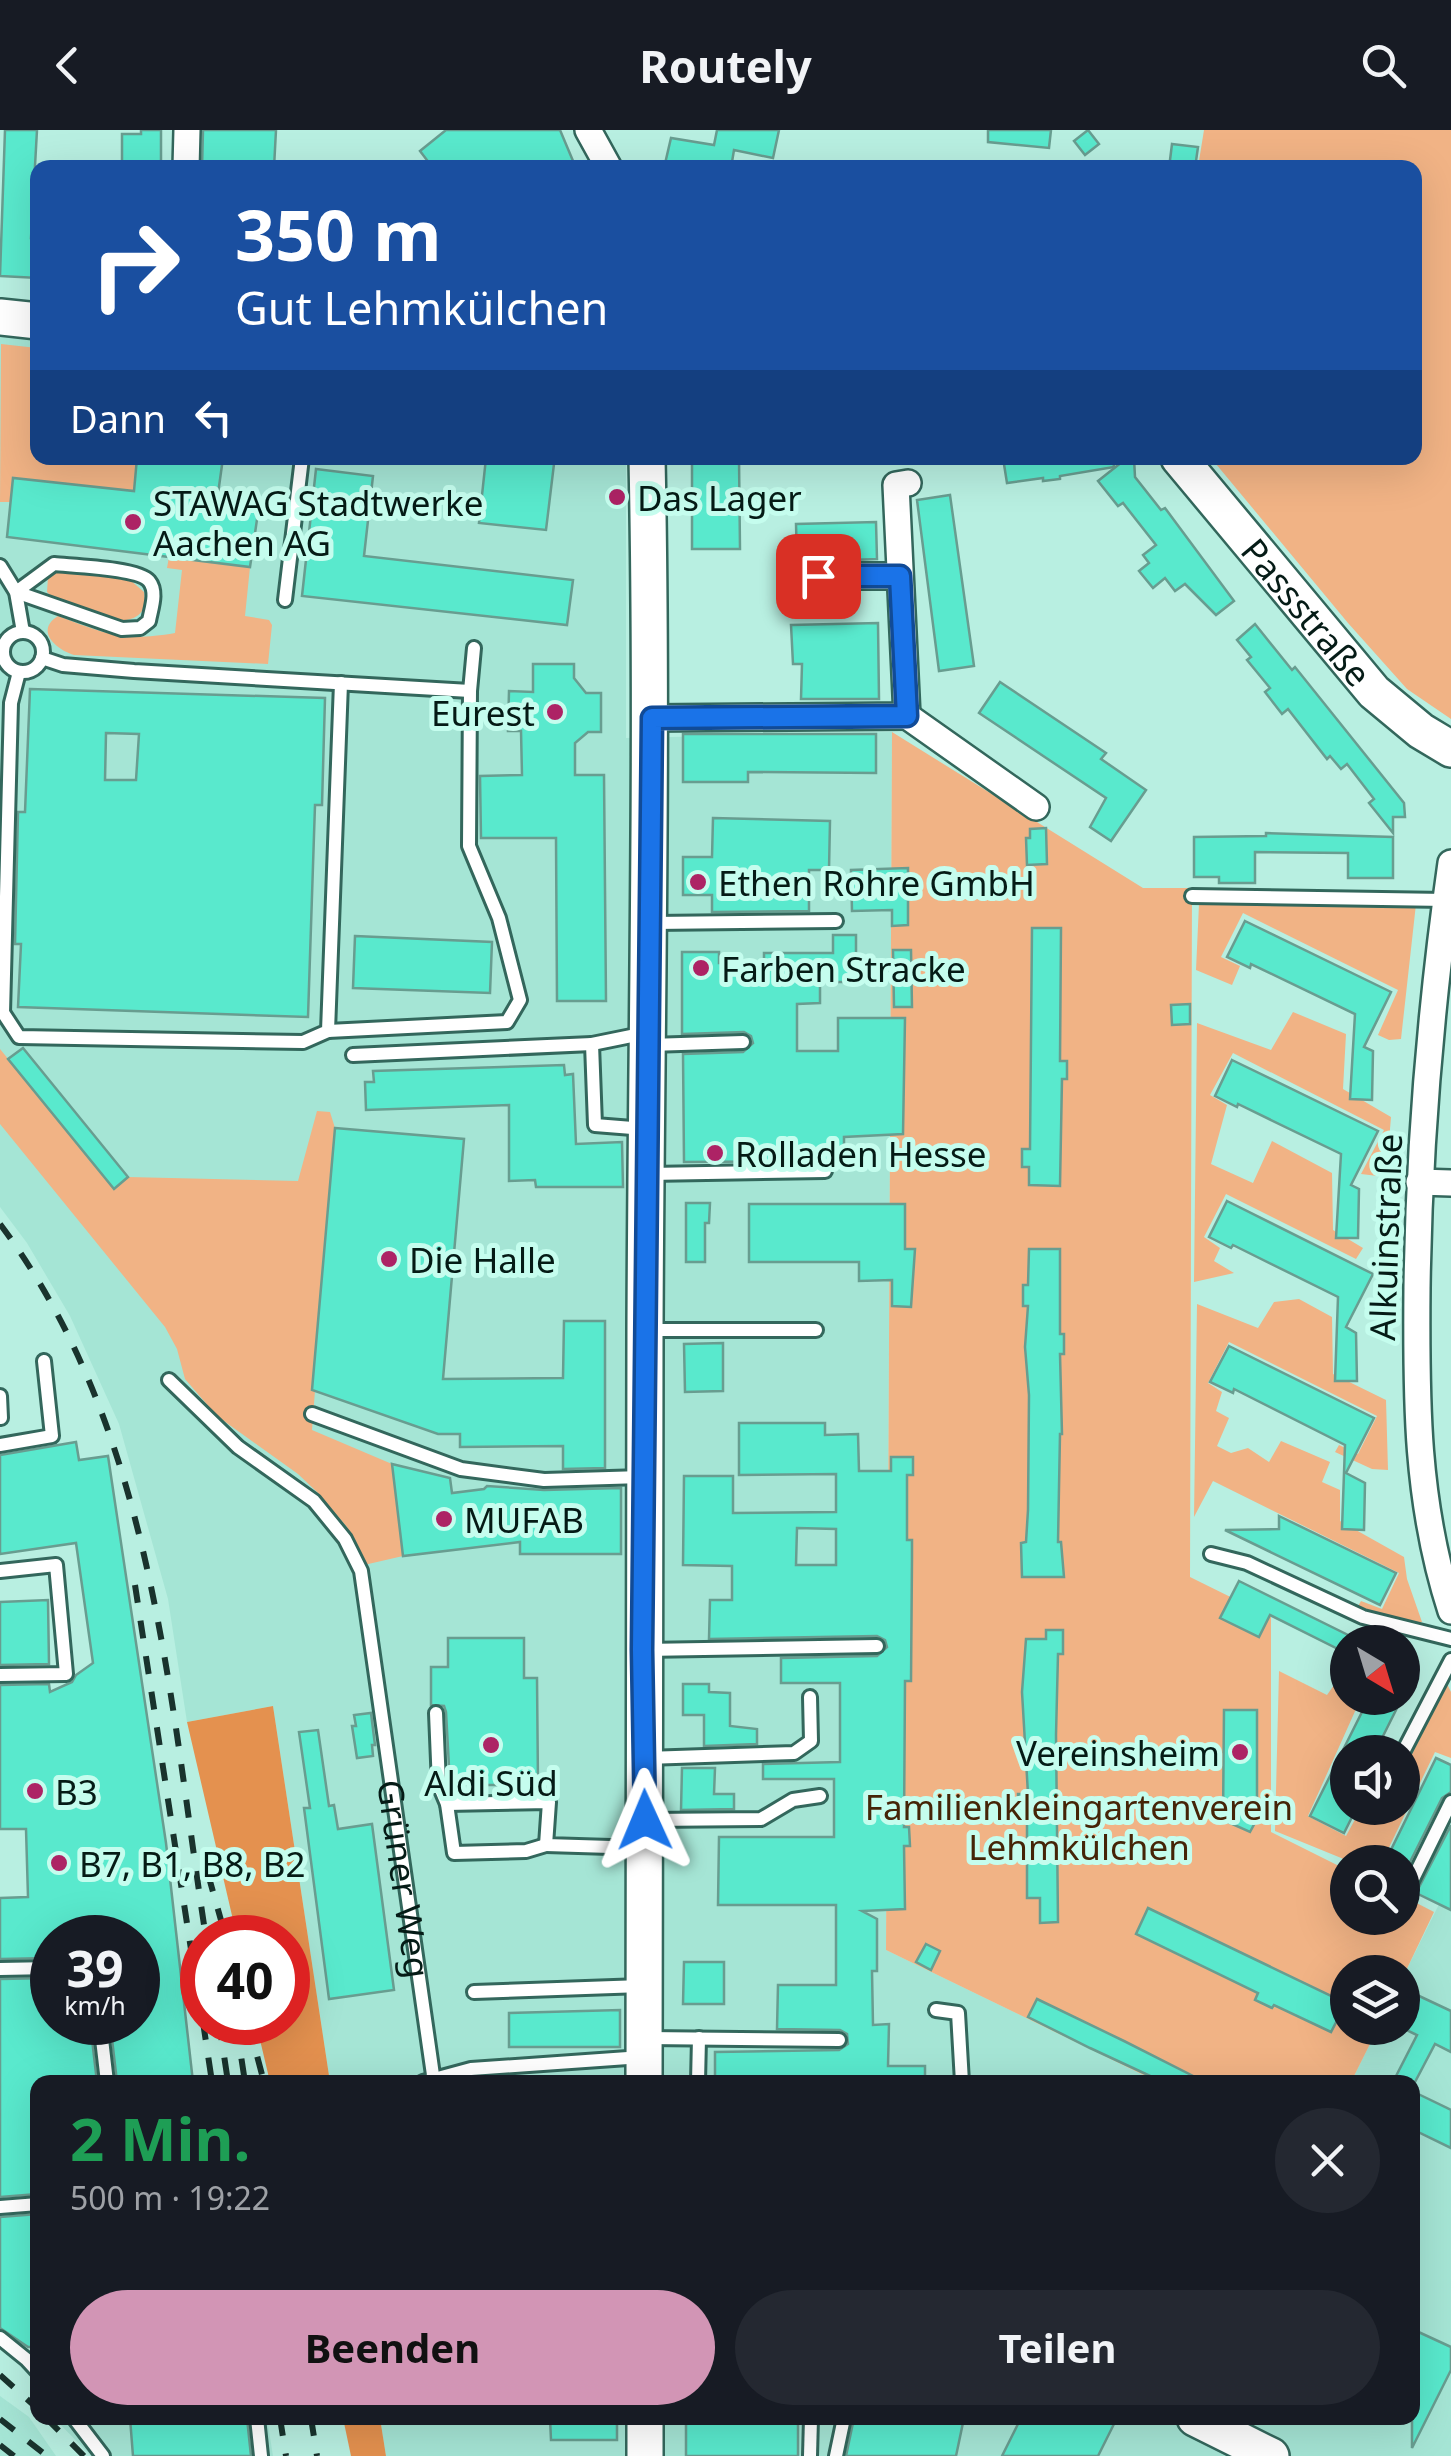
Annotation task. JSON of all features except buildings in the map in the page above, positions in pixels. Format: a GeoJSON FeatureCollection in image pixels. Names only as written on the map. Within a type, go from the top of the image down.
{"type":"FeatureCollection","features":[{"type":"Feature","properties":{"kind":"street"},"geometry":{"type":"LineString","coordinates":[[186,160],[188,130]]}},
{"type":"Feature","properties":{"kind":"street"},"geometry":{"type":"LineString","coordinates":[[588,130],[605,160]]}},
{"type":"Feature","properties":{"kind":"street"},"geometry":{"type":"LineString","coordinates":[[0,316],[30,320]]}},
{"type":"Feature","properties":{"kind":"street"},"geometry":{"type":"LineString","coordinates":[[644,2059],[642,1650],[652,718],[646,465]]}},
{"type":"Feature","properties":{"kind":"street","name":"Passstraße"},"geometry":{"type":"LineString","coordinates":[[1185,465],[1374,692],[1422,732],[1451,749]]}},
{"type":"Feature","properties":{"kind":"street"},"geometry":{"type":"LineString","coordinates":[[907,716],[896,485],[908,483]]}},
{"type":"Feature","properties":{"kind":"street"},"geometry":{"type":"LineString","coordinates":[[818,576],[900,576]]}},
{"type":"Feature","properties":{"kind":"street"},"geometry":{"type":"LineString","coordinates":[[652,718],[907,716],[1036,807]]}},
{"type":"Feature","properties":{"kind":"street","name":"Alkuinstraße"},"geometry":{"type":"LineString","coordinates":[[1451,863],[1432,1018],[1419,1182],[1416,1398],[1423,1494],[1443,1562],[1451,1611]]}},
{"type":"Feature","properties":{"kind":"street"},"geometry":{"type":"LineString","coordinates":[[1419,1182],[1451,1184]]}},
{"type":"Feature","properties":{"kind":"street"},"geometry":{"type":"LineString","coordinates":[[645,2425],[645,2456]]}},
{"type":"Feature","properties":{"kind":"street"},"geometry":{"type":"LineString","coordinates":[[1209,2425],[1271,2456]]}},
{"type":"Feature","properties":{"kind":"lane"},"geometry":{"type":"LineString","coordinates":[[285,600],[301,465]]}},
{"type":"Feature","properties":{"kind":"lane"},"geometry":{"type":"LineString","coordinates":[[54,564],[138,574],[150,581],[154,595],[150,621],[140,628],[122,629],[16,592],[54,564]]}},
{"type":"Feature","properties":{"kind":"lane"},"geometry":{"type":"LineString","coordinates":[[0,566],[16,592],[23,632]]}},
{"type":"Feature","properties":{"kind":"lane"},"geometry":{"type":"LineString","coordinates":[[23,632],[40,640],[42,658],[36,668],[19,672],[2,652],[8,640],[23,632]]}},
{"type":"Feature","properties":{"kind":"lane"},"geometry":{"type":"LineString","coordinates":[[19,672],[11,703],[2,1010],[20,1037],[303,1042],[328,1031],[506,1022],[520,1000],[499,918],[469,846],[474,648]]}},
{"type":"Feature","properties":{"kind":"lane"},"geometry":{"type":"LineString","coordinates":[[42,658],[63,665],[134,671],[470,692]]}},
{"type":"Feature","properties":{"kind":"lane"},"geometry":{"type":"LineString","coordinates":[[328,1031],[341,683]]}},
{"type":"Feature","properties":{"kind":"lane"},"geometry":{"type":"LineString","coordinates":[[0,801],[9,782]]}},
{"type":"Feature","properties":{"kind":"lane"},"geometry":{"type":"LineString","coordinates":[[1192,896],[1446,900]]}},
{"type":"Feature","properties":{"kind":"lane"},"geometry":{"type":"LineString","coordinates":[[649,923],[836,921]]}},
{"type":"Feature","properties":{"kind":"lane"},"geometry":{"type":"LineString","coordinates":[[353,1056],[648,1039],[743,1042]]}},
{"type":"Feature","properties":{"kind":"lane"},"geometry":{"type":"LineString","coordinates":[[592,1044],[595,1125],[647,1129]]}},
{"type":"Feature","properties":{"kind":"lane"},"geometry":{"type":"LineString","coordinates":[[646,1174],[825,1171]]}},
{"type":"Feature","properties":{"kind":"lane"},"geometry":{"type":"LineString","coordinates":[[644,1330],[816,1330]]}},
{"type":"Feature","properties":{"kind":"lane"},"geometry":{"type":"LineString","coordinates":[[0,1445],[52,1436],[44,1361]]}},
{"type":"Feature","properties":{"kind":"lane","name":"Grüner Weg"},"geometry":{"type":"LineString","coordinates":[[169,1380],[238,1447],[288,1479],[329,1515],[361,1570],[429,2075]]}},
{"type":"Feature","properties":{"kind":"lane"},"geometry":{"type":"LineString","coordinates":[[0,1396],[1,1418]]}},
{"type":"Feature","properties":{"kind":"lane"},"geometry":{"type":"LineString","coordinates":[[312,1414],[461,1469],[544,1480],[644,1477]]}},
{"type":"Feature","properties":{"kind":"lane"},"geometry":{"type":"LineString","coordinates":[[1211,1554],[1247,1563],[1363,1617],[1451,1639]]}},
{"type":"Feature","properties":{"kind":"lane"},"geometry":{"type":"LineString","coordinates":[[0,1571],[56,1565],[66,1674],[0,1675]]}},
{"type":"Feature","properties":{"kind":"lane"},"geometry":{"type":"LineString","coordinates":[[642,1650],[877,1646]]}},
{"type":"Feature","properties":{"kind":"lane"},"geometry":{"type":"LineString","coordinates":[[1412,1735],[1451,1660]]}},
{"type":"Feature","properties":{"kind":"lane"},"geometry":{"type":"LineString","coordinates":[[644,1758],[794,1753],[810,1741],[810,1698]]}},
{"type":"Feature","properties":{"kind":"lane"},"geometry":{"type":"LineString","coordinates":[[436,1713],[438,1785],[448,1804],[454,1853],[526,1851],[546,1845],[761,1819],[792,1800],[820,1796]]}},
{"type":"Feature","properties":{"kind":"lane"},"geometry":{"type":"LineString","coordinates":[[448,1804],[548,1802],[546,1845]]}},
{"type":"Feature","properties":{"kind":"lane"},"geometry":{"type":"LineString","coordinates":[[1420,1865],[1451,1802]]}},
{"type":"Feature","properties":{"kind":"lane"},"geometry":{"type":"LineString","coordinates":[[0,1969],[30,1968]]}},
{"type":"Feature","properties":{"kind":"lane"},"geometry":{"type":"LineString","coordinates":[[474,1992],[644,1986]]}},
{"type":"Feature","properties":{"kind":"lane"},"geometry":{"type":"LineString","coordinates":[[936,2010],[958,2013],[962,2075]]}},
{"type":"Feature","properties":{"kind":"lane"},"geometry":{"type":"LineString","coordinates":[[450,2075],[471,2069],[644,2059],[699,2038],[840,2040]]}},
{"type":"Feature","properties":{"kind":"lane"},"geometry":{"type":"LineString","coordinates":[[698,2075],[699,2038]]}},
{"type":"Feature","properties":{"kind":"lane"},"geometry":{"type":"LineString","coordinates":[[103,2045],[106,2075]]}},
{"type":"Feature","properties":{"kind":"lane"},"geometry":{"type":"LineString","coordinates":[[0,2206],[30,2204]]}},
{"type":"Feature","properties":{"kind":"lane"},"geometry":{"type":"LineString","coordinates":[[0,2338],[30,2365]]}},
{"type":"Feature","properties":{"kind":"lane"},"geometry":{"type":"LineString","coordinates":[[79,2425],[102,2456]]}},
{"type":"Feature","properties":{"kind":"lane"},"geometry":{"type":"LineString","coordinates":[[258,2425],[261,2456]]}},
{"type":"Feature","properties":{"kind":"lane"},"geometry":{"type":"LineString","coordinates":[[810,2456],[811,2425]]}},
{"type":"Feature","properties":{"kind":"lane"},"geometry":{"type":"LineString","coordinates":[[836,2456],[843,2425]]}},
{"type":"Feature","properties":{"kind":"shaded area"},"geometry":{"type":"Polygon","coordinates":[[[0,331],[30,335],[30,465],[626,465],[626,738],[892,732],[886,1950],[1144,2075],[329,2075],[310,1950],[310,1915],[305,1915],[273,1706],[187,1722],[168,1599],[119,1424],[70,1316],[27,1243],[0,1207],[0,331]]]}},
{"type":"Feature","properties":{"kind":"shaded area"},"geometry":{"type":"Polygon","coordinates":[[[273,1706],[305,1915],[232,1915],[187,1722],[273,1706]]]}},
{"type":"Feature","properties":{"kind":"shaded area"},"geometry":{"type":"Polygon","coordinates":[[[1451,1880],[1451,2456],[386,2456],[381,2425],[1420,2425],[1420,2075],[1354,2075],[1370,2045],[1420,2045],[1420,1955],[1414,1955],[1451,1880]]]}},
{"type":"Feature","properties":{"kind":"shaded area"},"geometry":{"type":"Polygon","coordinates":[[[310,1950],[329,2075],[268,2075],[261,2045],[310,2045],[310,1950]]]}},
{"type":"Feature","properties":{"kind":"shaded area"},"geometry":{"type":"Polygon","coordinates":[[[0,2396],[29,2417],[30,2425],[35,2425],[56,2456],[0,2456],[0,2396]]]}},
{"type":"Feature","properties":{"kind":"shaded area"},"geometry":{"type":"Polygon","coordinates":[[[61,2425],[268,2425],[273,2456],[91,2456],[61,2425]]]}},
{"type":"Feature","properties":{"kind":"shaded area"},"geometry":{"type":"Polygon","coordinates":[[[344,2425],[381,2425],[386,2456],[351,2456],[344,2425]]]}},
{"type":"Feature","properties":{"kind":"green space"},"geometry":{"type":"Polygon","coordinates":[[[1204,130],[1451,130],[1451,719],[1407,689],[1217,465],[1422,465],[1422,160],[1199,160],[1204,130]]]}},
{"type":"Feature","properties":{"kind":"green space"},"geometry":{"type":"Polygon","coordinates":[[[1,344],[30,347],[30,465],[137,465],[149,493],[13,478],[10,502],[0,502],[1,344]]]}},
{"type":"Feature","properties":{"kind":"green space"},"geometry":{"type":"Polygon","coordinates":[[[169,557],[250,567],[245,616],[269,620],[272,625],[268,664],[74,655],[51,639],[48,628],[58,616],[115,635],[175,633],[182,570],[167,568],[169,557]]]}},
{"type":"Feature","properties":{"kind":"green space"},"geometry":{"type":"Polygon","coordinates":[[[56,571],[129,579],[144,592],[143,608],[135,617],[122,620],[105,619],[70,607],[47,592],[48,577],[56,571]]]}},
{"type":"Feature","properties":{"kind":"green space","name":"Familienkleingartenverein Lehmkülchen"},"geometry":{"type":"Polygon","coordinates":[[[892,732],[1143,888],[1192,888],[1190,1577],[1271,1617],[1271,1832],[1330,1862],[1330,1935],[1420,1935],[1420,1905],[1434,1912],[1413,1955],[1330,1955],[1330,2045],[1370,2045],[1354,2075],[1144,2075],[886,1950],[892,732]]]}},
{"type":"Feature","properties":{"kind":"green space"},"geometry":{"type":"Polygon","coordinates":[[[1199,904],[1416,904],[1401,1039],[1389,1040],[1378,1035],[1398,990],[1243,913],[1221,957],[1240,966],[1232,985],[1196,970],[1199,904]]]}},
{"type":"Feature","properties":{"kind":"green space"},"geometry":{"type":"Polygon","coordinates":[[[1293,1012],[1346,1034],[1343,1089],[1391,1117],[1386,1177],[1361,1174],[1384,1130],[1233,1053],[1210,1095],[1227,1105],[1211,1164],[1253,1183],[1272,1141],[1332,1173],[1333,1230],[1363,1248],[1356,1259],[1226,1194],[1204,1237],[1220,1248],[1214,1261],[1234,1273],[1194,1282],[1197,1023],[1271,1050],[1293,1012]]]}},
{"type":"Feature","properties":{"kind":"green space"},"geometry":{"type":"Polygon","coordinates":[[[0,1049],[114,1188],[128,1177],[298,1181],[317,1111],[330,1112],[335,1128],[312,1430],[392,1464],[403,1556],[364,1565],[347,1527],[316,1491],[217,1416],[185,1379],[177,1349],[165,1327],[0,1124],[0,1049]]]}},
{"type":"Feature","properties":{"kind":"green space"},"geometry":{"type":"Polygon","coordinates":[[[1299,1299],[1332,1317],[1333,1374],[1386,1400],[1388,1470],[1372,1469],[1335,1452],[1339,1445],[1358,1454],[1377,1416],[1229,1342],[1208,1383],[1222,1392],[1216,1411],[1229,1418],[1217,1446],[1231,1453],[1248,1448],[1269,1462],[1281,1441],[1330,1462],[1322,1482],[1340,1490],[1340,1521],[1404,1557],[1422,1622],[1393,1623],[1357,1608],[1361,1601],[1382,1609],[1399,1573],[1213,1481],[1194,1517],[1197,1304],[1258,1328],[1274,1302],[1299,1299]]]}},
{"type":"Feature","properties":{"kind":"green space"},"geometry":{"type":"Polygon","coordinates":[[[1279,1671],[1327,1695],[1330,1691],[1330,1715],[1353,1715],[1344,1735],[1330,1735],[1330,1767],[1308,1816],[1346,1836],[1352,1825],[1400,1825],[1390,1845],[1330,1845],[1330,1853],[1275,1831],[1279,1671]]]}},
{"type":"Feature","properties":{"kind":"green space"},"geometry":{"type":"Polygon","coordinates":[[[1447,1684],[1451,1692],[1451,1758],[1435,1752],[1420,1783],[1420,1738],[1447,1684]]]}},
{"type":"Feature","properties":{"kind":"railway"},"geometry":{"type":"LineString","coordinates":[[0,1224],[52,1304],[92,1388],[123,1476],[147,1566],[165,1658],[203,1915]]}},
{"type":"Feature","properties":{"kind":"railway"},"geometry":{"type":"LineString","coordinates":[[135,1585],[186,1915]]}},
{"type":"Feature","properties":{"kind":"railway"},"geometry":{"type":"LineString","coordinates":[[208,1874],[220,1915]]}},
{"type":"Feature","properties":{"kind":"railway"},"geometry":{"type":"LineString","coordinates":[[206,2045],[211,2075]]}},
{"type":"Feature","properties":{"kind":"railway"},"geometry":{"type":"LineString","coordinates":[[222,2045],[227,2075]]}},
{"type":"Feature","properties":{"kind":"railway"},"geometry":{"type":"LineString","coordinates":[[239,2045],[244,2075]]}},
{"type":"Feature","properties":{"kind":"railway"},"geometry":{"type":"LineString","coordinates":[[254,2045],[262,2075]]}},
{"type":"Feature","properties":{"kind":"railway"},"geometry":{"type":"LineString","coordinates":[[0,2375],[30,2402]]}},
{"type":"Feature","properties":{"kind":"railway"},"geometry":{"type":"LineString","coordinates":[[0,2419],[47,2456]]}},
{"type":"Feature","properties":{"kind":"railway"},"geometry":{"type":"LineString","coordinates":[[53,2425],[84,2456]]}},
{"type":"Feature","properties":{"kind":"railway"},"geometry":{"type":"LineString","coordinates":[[281,2425],[286,2456]]}},
{"type":"Feature","properties":{"kind":"railway"},"geometry":{"type":"LineString","coordinates":[[312,2425],[317,2456]]}},
{"type":"Feature","properties":{"kind":"railway"},"geometry":{"type":"LineString","coordinates":[[0,2445],[14,2456]]}},
{"type":"Feature","properties":{"kind":"place","name":"Das Lager"},"geometry":{"type":"Point","coordinates":[617,497]}},
{"type":"Feature","properties":{"kind":"place","name":"STAWAG Stadtwerke Aachen AG"},"geometry":{"type":"Point","coordinates":[133,522]}},
{"type":"Feature","properties":{"kind":"place","name":"Eurest"},"geometry":{"type":"Point","coordinates":[555,712]}},
{"type":"Feature","properties":{"kind":"place","name":"Ethen Rohre GmbH"},"geometry":{"type":"Point","coordinates":[698,882]}},
{"type":"Feature","properties":{"kind":"place","name":"Farben Stracke"},"geometry":{"type":"Point","coordinates":[701,968]}},
{"type":"Feature","properties":{"kind":"place","name":"Rolladen Hesse"},"geometry":{"type":"Point","coordinates":[715,1153]}},
{"type":"Feature","properties":{"kind":"place","name":"Die Halle"},"geometry":{"type":"Point","coordinates":[389,1259]}},
{"type":"Feature","properties":{"kind":"place","name":"MUFAB"},"geometry":{"type":"Point","coordinates":[444,1519]}},
{"type":"Feature","properties":{"kind":"place","name":"Aldi Süd"},"geometry":{"type":"Point","coordinates":[491,1745]}},
{"type":"Feature","properties":{"kind":"place","name":"Vereinsheim"},"geometry":{"type":"Point","coordinates":[1240,1752]}},
{"type":"Feature","properties":{"kind":"place","name":"B3"},"geometry":{"type":"Point","coordinates":[35,1791]}},
{"type":"Feature","properties":{"kind":"place","name":"B7, B1, B8, B2"},"geometry":{"type":"Point","coordinates":[59,1863]}},
{"type":"Feature","properties":{"kind":"route"},"geometry":{"type":"LineString","coordinates":[[645,1820],[644,1330],[652,718],[907,716],[900,576],[818,576]]}}]}
